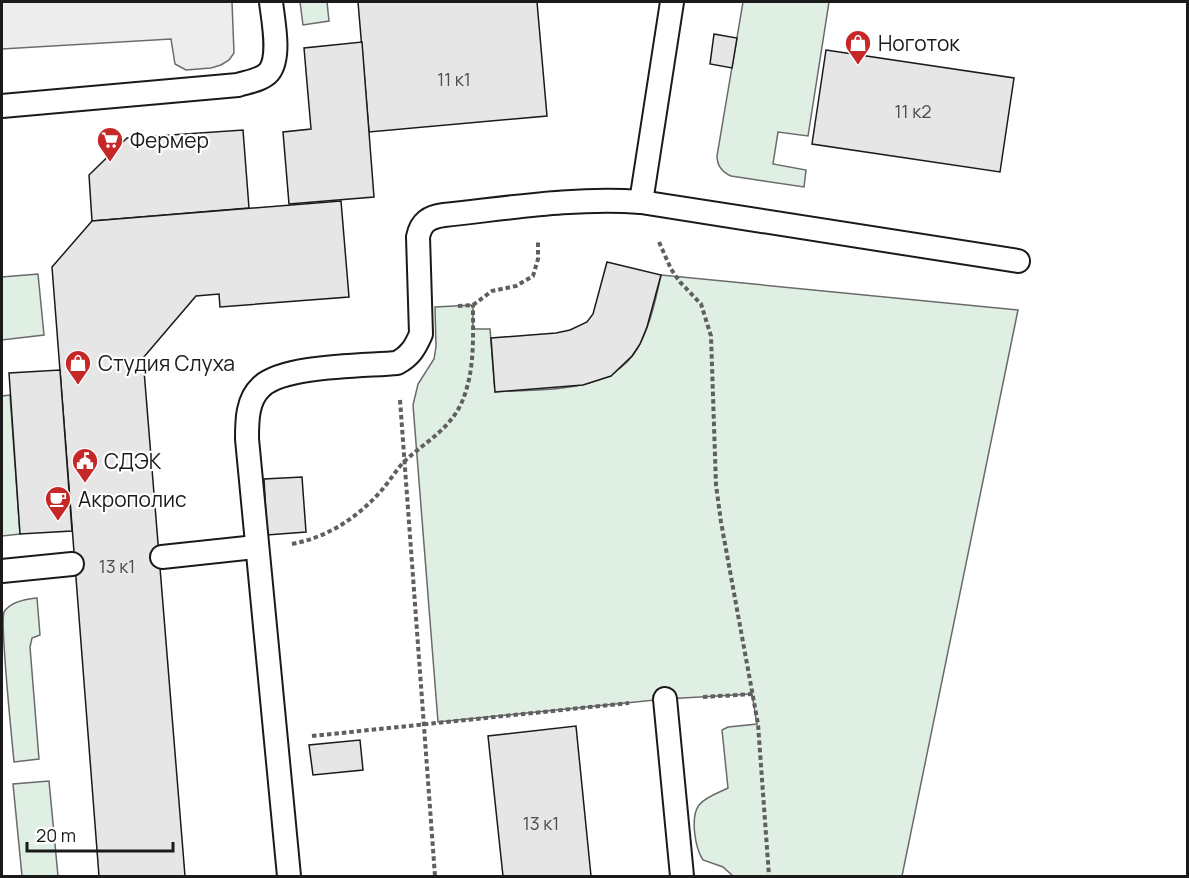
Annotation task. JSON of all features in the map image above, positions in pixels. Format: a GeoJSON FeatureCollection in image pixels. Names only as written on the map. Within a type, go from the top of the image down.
{"type":"FeatureCollection","features":[{"type":"Feature","properties":{"kind":"lane"},"geometry":{"type":"LineString","coordinates":[[2,106],[238,85],[254,81],[268,73],[274,59],[271,2]]}},
{"type":"Feature","properties":{"kind":"lane"},"geometry":{"type":"LineString","coordinates":[[641,202],[672,2]]}},
{"type":"Feature","properties":{"kind":"lane"},"geometry":{"type":"LineString","coordinates":[[289,876],[256,547],[247,419],[252,401],[261,387],[277,376],[299,371],[397,363],[407,357],[416,347],[421,334],[418,237],[420,228],[426,221],[444,214],[535,205],[603,200],[641,202],[1018,261]]}},
{"type":"Feature","properties":{"kind":"lane"},"geometry":{"type":"LineString","coordinates":[[162,556],[256,547]]}},
{"type":"Feature","properties":{"kind":"lane"},"geometry":{"type":"LineString","coordinates":[[2,571],[72,564]]}},
{"type":"Feature","properties":{"kind":"lane"},"geometry":{"type":"LineString","coordinates":[[665,699],[682,876],[676,876]]}},
{"type":"Feature","properties":{"kind":"path"},"geometry":{"type":"LineString","coordinates":[[641,202],[671,269],[701,304],[711,336],[715,454],[721,522],[753,694],[762,767],[769,876]]}},
{"type":"Feature","properties":{"kind":"path"},"geometry":{"type":"LineString","coordinates":[[256,547],[306,541],[343,525],[363,510],[405,462],[453,419],[472,369],[473,305],[492,291],[526,281],[537,268],[535,205]]}},
{"type":"Feature","properties":{"kind":"path"},"geometry":{"type":"LineString","coordinates":[[397,363],[435,876]]}},
{"type":"Feature","properties":{"kind":"path"},"geometry":{"type":"LineString","coordinates":[[275,740],[665,699],[753,694]]}},
{"type":"Feature","properties":{"kind":"green space"},"geometry":{"type":"Polygon","coordinates":[[[300,2],[327,2],[329,21],[303,25],[300,2]]]}},
{"type":"Feature","properties":{"kind":"green space"},"geometry":{"type":"Polygon","coordinates":[[[743,2],[829,2],[808,136],[778,132],[773,164],[806,170],[804,187],[731,176],[723,171],[718,163],[717,156],[743,2]]]}},
{"type":"Feature","properties":{"kind":"green space"},"geometry":{"type":"Polygon","coordinates":[[[38,274],[44,335],[2,340],[2,277],[38,274]]]}},
{"type":"Feature","properties":{"kind":"green space"},"geometry":{"type":"Polygon","coordinates":[[[661,275],[1018,310],[902,876],[733,876],[723,867],[703,860],[698,848],[694,825],[696,810],[705,800],[728,788],[722,730],[728,727],[757,724],[752,694],[665,699],[438,722],[413,405],[418,384],[434,359],[435,307],[473,305],[473,329],[490,329],[495,392],[556,389],[597,380],[615,372],[630,359],[648,326],[661,275]]]}},
{"type":"Feature","properties":{"kind":"green space"},"geometry":{"type":"Polygon","coordinates":[[[10,395],[20,534],[2,536],[2,396],[10,395]]]}},
{"type":"Feature","properties":{"kind":"green space"},"geometry":{"type":"Polygon","coordinates":[[[37,598],[40,635],[32,638],[30,647],[39,759],[14,762],[5,659],[4,612],[14,603],[37,598]]]}},
{"type":"Feature","properties":{"kind":"green space"},"geometry":{"type":"Polygon","coordinates":[[[49,781],[58,876],[22,876],[13,784],[49,781]]]}},
{"type":"Feature","properties":{"kind":"shaded area"},"geometry":{"type":"Polygon","coordinates":[[[2,2],[232,2],[234,53],[221,65],[186,70],[175,64],[171,39],[2,49],[2,2]]]}},
{"type":"Feature","properties":{"kind":"building"},"geometry":{"type":"Polygon","coordinates":[[[358,2],[537,2],[547,116],[369,132],[358,2]]]}},
{"type":"Feature","properties":{"kind":"building"},"geometry":{"type":"Polygon","coordinates":[[[714,34],[737,38],[732,68],[710,64],[714,34]]]}},
{"type":"Feature","properties":{"kind":"building"},"geometry":{"type":"Polygon","coordinates":[[[362,42],[374,197],[289,204],[283,132],[311,129],[304,48],[362,42]]]}},
{"type":"Feature","properties":{"kind":"building"},"geometry":{"type":"Polygon","coordinates":[[[826,50],[1014,78],[1000,172],[812,144],[826,50]]]}},
{"type":"Feature","properties":{"kind":"building"},"geometry":{"type":"Polygon","coordinates":[[[243,130],[249,208],[92,221],[89,175],[127,138],[243,130]]]}},
{"type":"Feature","properties":{"kind":"building"},"geometry":{"type":"Polygon","coordinates":[[[341,201],[349,297],[220,307],[219,294],[196,296],[143,358],[185,876],[99,876],[52,267],[92,221],[341,201]]]}},
{"type":"Feature","properties":{"kind":"building"},"geometry":{"type":"Polygon","coordinates":[[[607,262],[661,275],[647,327],[632,356],[611,376],[583,385],[495,392],[491,338],[556,333],[570,330],[587,322],[593,314],[607,262]]]}},
{"type":"Feature","properties":{"kind":"building"},"geometry":{"type":"Polygon","coordinates":[[[60,370],[72,531],[20,534],[9,373],[60,370]]]}},
{"type":"Feature","properties":{"kind":"building"},"geometry":{"type":"Polygon","coordinates":[[[302,477],[306,532],[267,535],[264,479],[302,477]]]}},
{"type":"Feature","properties":{"kind":"building"},"geometry":{"type":"Polygon","coordinates":[[[576,726],[591,876],[503,876],[488,736],[576,726]]]}},
{"type":"Feature","properties":{"kind":"building"},"geometry":{"type":"Polygon","coordinates":[[[360,740],[363,770],[313,775],[309,745],[360,740]]]}},
{"type":"Feature","properties":{"kind":"place","name":"Ноготок"},"geometry":{"type":"Point","coordinates":[858,66]}},
{"type":"Feature","properties":{"kind":"place","name":"Фермер"},"geometry":{"type":"Point","coordinates":[110,163]}},
{"type":"Feature","properties":{"kind":"place","name":"Студия Слуха"},"geometry":{"type":"Point","coordinates":[78,386]}},
{"type":"Feature","properties":{"kind":"place","name":"СДЭК"},"geometry":{"type":"Point","coordinates":[85,484]}},
{"type":"Feature","properties":{"kind":"place","name":"Акрополис"},"geometry":{"type":"Point","coordinates":[58,522]}}]}
